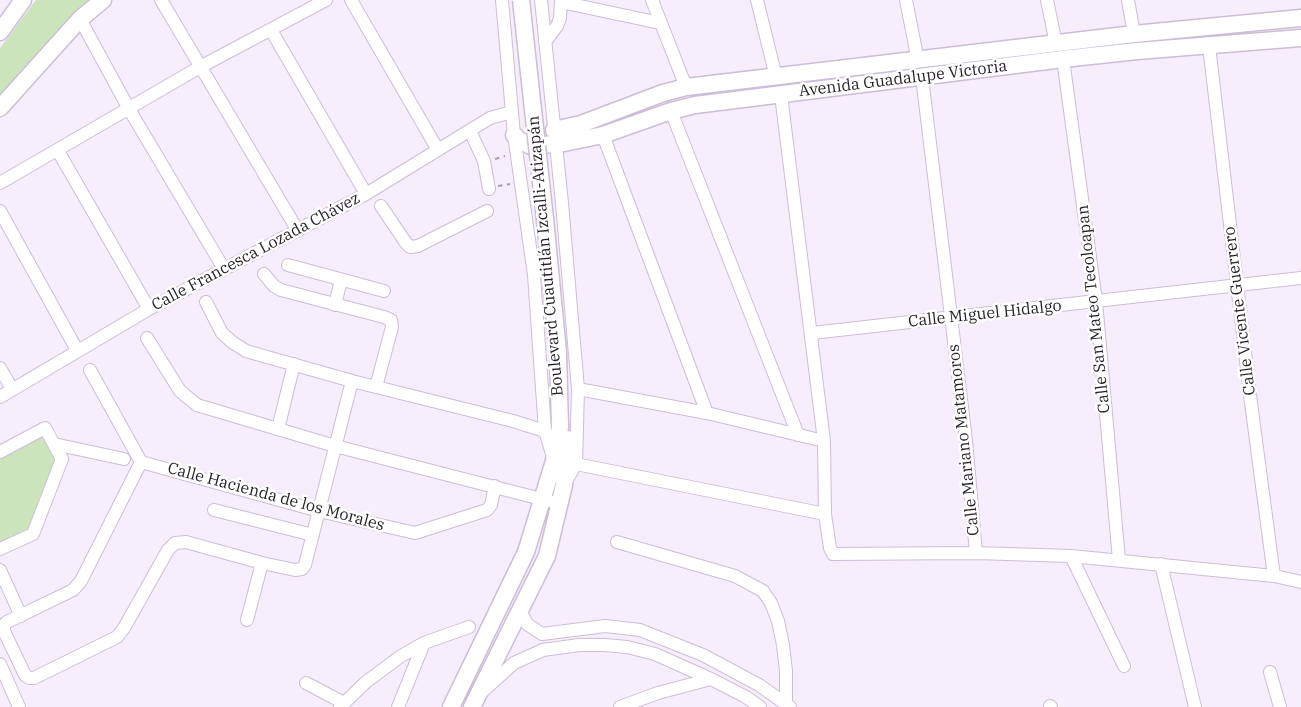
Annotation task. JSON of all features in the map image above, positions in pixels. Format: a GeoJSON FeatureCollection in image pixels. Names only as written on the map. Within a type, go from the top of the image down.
{"type":"FeatureCollection","features":[{"type":"Feature","properties":{"kind":"main road"},"geometry":{"type":"LineString","coordinates":[[0,32],[23,0]]}},
{"type":"Feature","properties":{"kind":"main road"},"geometry":{"type":"LineString","coordinates":[[0,108],[80,19],[103,0]]}},
{"type":"Feature","properties":{"kind":"main road","name":"Boulevard Cuautitlán Izcalli-Atizapán"},"geometry":{"type":"LineString","coordinates":[[475,701],[547,556],[564,486],[558,428],[558,352],[522,0]]}},
{"type":"Feature","properties":{"kind":"main road","name":"Boulevard Cuautitlán Izcalli-Atizapán"},"geometry":{"type":"LineString","coordinates":[[452,707],[526,552],[554,461],[558,428],[566,350],[530,0]]}},
{"type":"Feature","properties":{"kind":"main road","name":"Avenida Guadalupe Victoria"},"geometry":{"type":"LineString","coordinates":[[555,137],[603,135],[695,105],[781,95],[920,69],[1059,51],[1134,34],[1301,18]]}},
{"type":"Feature","properties":{"kind":"main road","name":"Avenida Guadalupe Victoria"},"geometry":{"type":"LineString","coordinates":[[1059,51],[1209,46],[1301,39]]}},
{"type":"Feature","properties":{"kind":"main road","name":"Avenida Guadalupe Victoria"},"geometry":{"type":"LineString","coordinates":[[514,135],[531,146],[581,124],[663,93],[686,87],[776,77],[920,69]]}},
{"type":"Feature","properties":{"kind":"street"},"geometry":{"type":"LineString","coordinates":[[161,0],[298,231]]}},
{"type":"Feature","properties":{"kind":"street"},"geometry":{"type":"LineString","coordinates":[[0,183],[200,67],[326,0]]}},
{"type":"Feature","properties":{"kind":"street"},"geometry":{"type":"LineString","coordinates":[[351,0],[438,150]]}},
{"type":"Feature","properties":{"kind":"street"},"geometry":{"type":"LineString","coordinates":[[206,302],[222,333],[246,351],[376,387],[518,422],[558,428],[514,135],[502,0]]}},
{"type":"Feature","properties":{"kind":"street"},"geometry":{"type":"LineString","coordinates":[[541,0],[578,389],[576,464],[564,486]]}},
{"type":"Feature","properties":{"kind":"street"},"geometry":{"type":"LineString","coordinates":[[652,0],[686,87]]}},
{"type":"Feature","properties":{"kind":"street"},"geometry":{"type":"LineString","coordinates":[[757,0],[776,77]]}},
{"type":"Feature","properties":{"kind":"street","name":"Calle Mariano Matamoros"},"geometry":{"type":"LineString","coordinates":[[906,0],[920,69],[966,440],[976,553]]}},
{"type":"Feature","properties":{"kind":"street","name":"Calle San Mateo Tecoloapan"},"geometry":{"type":"LineString","coordinates":[[1047,0],[1059,51],[1096,301],[1119,560]]}},
{"type":"Feature","properties":{"kind":"street"},"geometry":{"type":"LineString","coordinates":[[1128,0],[1134,34]]}},
{"type":"Feature","properties":{"kind":"street"},"geometry":{"type":"LineString","coordinates":[[545,42],[557,26],[561,1],[660,23]]}},
{"type":"Feature","properties":{"kind":"street"},"geometry":{"type":"LineString","coordinates":[[80,19],[129,109],[224,270]]}},
{"type":"Feature","properties":{"kind":"street"},"geometry":{"type":"LineString","coordinates":[[271,30],[366,194]]}},
{"type":"Feature","properties":{"kind":"street","name":"Calle Vicente Guerrero"},"geometry":{"type":"LineString","coordinates":[[1209,46],[1274,576]]}},
{"type":"Feature","properties":{"kind":"street"},"geometry":{"type":"LineString","coordinates":[[781,95],[812,333],[824,441],[825,514],[833,554],[976,553],[1071,556],[1274,576],[1301,582]]}},
{"type":"Feature","properties":{"kind":"street"},"geometry":{"type":"LineString","coordinates":[[671,111],[798,435]]}},
{"type":"Feature","properties":{"kind":"street","name":"Calle Francesca Lozada Chávez"},"geometry":{"type":"LineString","coordinates":[[0,396],[149,309],[366,194],[490,118],[512,112]]}},
{"type":"Feature","properties":{"kind":"street"},"geometry":{"type":"LineString","coordinates":[[470,131],[484,160],[489,188]]}},
{"type":"Feature","properties":{"kind":"street"},"geometry":{"type":"LineString","coordinates":[[603,135],[707,413]]}},
{"type":"Feature","properties":{"kind":"street"},"geometry":{"type":"LineString","coordinates":[[58,151],[149,309]]}},
{"type":"Feature","properties":{"kind":"street"},"geometry":{"type":"LineString","coordinates":[[381,206],[410,247],[418,246],[487,212]]}},
{"type":"Feature","properties":{"kind":"street"},"geometry":{"type":"LineString","coordinates":[[0,211],[78,350]]}},
{"type":"Feature","properties":{"kind":"street"},"geometry":{"type":"LineString","coordinates":[[288,265],[384,291]]}},
{"type":"Feature","properties":{"kind":"street"},"geometry":{"type":"LineString","coordinates":[[264,274],[274,286],[281,290],[391,320],[392,327],[376,387]]}},
{"type":"Feature","properties":{"kind":"street","name":"Calle Miguel Hidalgo"},"geometry":{"type":"LineString","coordinates":[[812,333],[1301,278]]}},
{"type":"Feature","properties":{"kind":"street"},"geometry":{"type":"LineString","coordinates":[[335,304],[341,280]]}},
{"type":"Feature","properties":{"kind":"street"},"geometry":{"type":"LineString","coordinates":[[147,338],[180,391],[197,405],[335,446],[559,504]]}},
{"type":"Feature","properties":{"kind":"street"},"geometry":{"type":"LineString","coordinates":[[278,429],[294,364]]}},
{"type":"Feature","properties":{"kind":"street"},"geometry":{"type":"LineString","coordinates":[[0,368],[12,389]]}},
{"type":"Feature","properties":{"kind":"street"},"geometry":{"type":"LineString","coordinates":[[90,370],[141,462],[81,581],[73,590],[4,625],[4,631],[25,675],[29,678],[34,678],[117,637],[168,550],[175,543],[186,542],[296,570],[302,569],[313,535],[352,381]]}},
{"type":"Feature","properties":{"kind":"street"},"geometry":{"type":"LineString","coordinates":[[578,389],[707,413],[824,441]]}},
{"type":"Feature","properties":{"kind":"street"},"geometry":{"type":"LineString","coordinates":[[0,452],[43,428],[46,429],[61,457],[61,463],[35,530],[28,537],[0,549]]}},
{"type":"Feature","properties":{"kind":"street"},"geometry":{"type":"LineString","coordinates":[[54,444],[124,459]]}},
{"type":"Feature","properties":{"kind":"street","name":"Calle Hacienda de los Morales"},"geometry":{"type":"LineString","coordinates":[[141,462],[318,510],[415,533],[487,510],[491,505],[495,486]]}},
{"type":"Feature","properties":{"kind":"street"},"geometry":{"type":"LineString","coordinates":[[576,464],[825,514]]}},
{"type":"Feature","properties":{"kind":"street"},"geometry":{"type":"LineString","coordinates":[[214,510],[313,535]]}},
{"type":"Feature","properties":{"kind":"street"},"geometry":{"type":"LineString","coordinates":[[617,542],[735,576],[763,591],[778,621],[783,645],[788,705]]}},
{"type":"Feature","properties":{"kind":"street"},"geometry":{"type":"LineString","coordinates":[[1071,556],[1124,666]]}},
{"type":"Feature","properties":{"kind":"street"},"geometry":{"type":"LineString","coordinates":[[248,620],[262,562]]}},
{"type":"Feature","properties":{"kind":"street"},"geometry":{"type":"LineString","coordinates":[[1161,564],[1195,707]]}},
{"type":"Feature","properties":{"kind":"street"},"geometry":{"type":"LineString","coordinates":[[0,570],[21,616]]}},
{"type":"Feature","properties":{"kind":"street"},"geometry":{"type":"LineString","coordinates":[[520,610],[527,624],[543,633],[605,626],[622,626],[640,630],[703,655],[759,685],[788,705]]}},
{"type":"Feature","properties":{"kind":"street"},"geometry":{"type":"LineString","coordinates":[[306,683],[342,705],[383,669],[424,643],[469,627]]}},
{"type":"Feature","properties":{"kind":"street"},"geometry":{"type":"LineString","coordinates":[[398,707],[424,643]]}},
{"type":"Feature","properties":{"kind":"street"},"geometry":{"type":"LineString","coordinates":[[475,701],[514,663],[543,650],[579,645],[627,647],[655,654],[711,679],[760,707]]}},
{"type":"Feature","properties":{"kind":"street"},"geometry":{"type":"LineString","coordinates":[[0,664],[16,706]]}},
{"type":"Feature","properties":{"kind":"street"},"geometry":{"type":"LineString","coordinates":[[1270,672],[1280,707]]}},
{"type":"Feature","properties":{"kind":"street"},"geometry":{"type":"LineString","coordinates":[[620,707],[658,693],[711,679]]}},
{"type":"Feature","properties":{"kind":"path"},"geometry":{"type":"LineString","coordinates":[[494,158],[513,155]]}},
{"type":"Feature","properties":{"kind":"path"},"geometry":{"type":"LineString","coordinates":[[489,188],[516,183]]}},
{"type":"Feature","properties":{"kind":"green space"},"geometry":{"type":"Polygon","coordinates":[[[36,0],[93,0],[0,110],[0,48],[36,0]]]}},
{"type":"Feature","properties":{"kind":"green space"},"geometry":{"type":"Polygon","coordinates":[[[43,428],[62,459],[35,530],[0,549],[0,452],[43,428]]]}}]}
